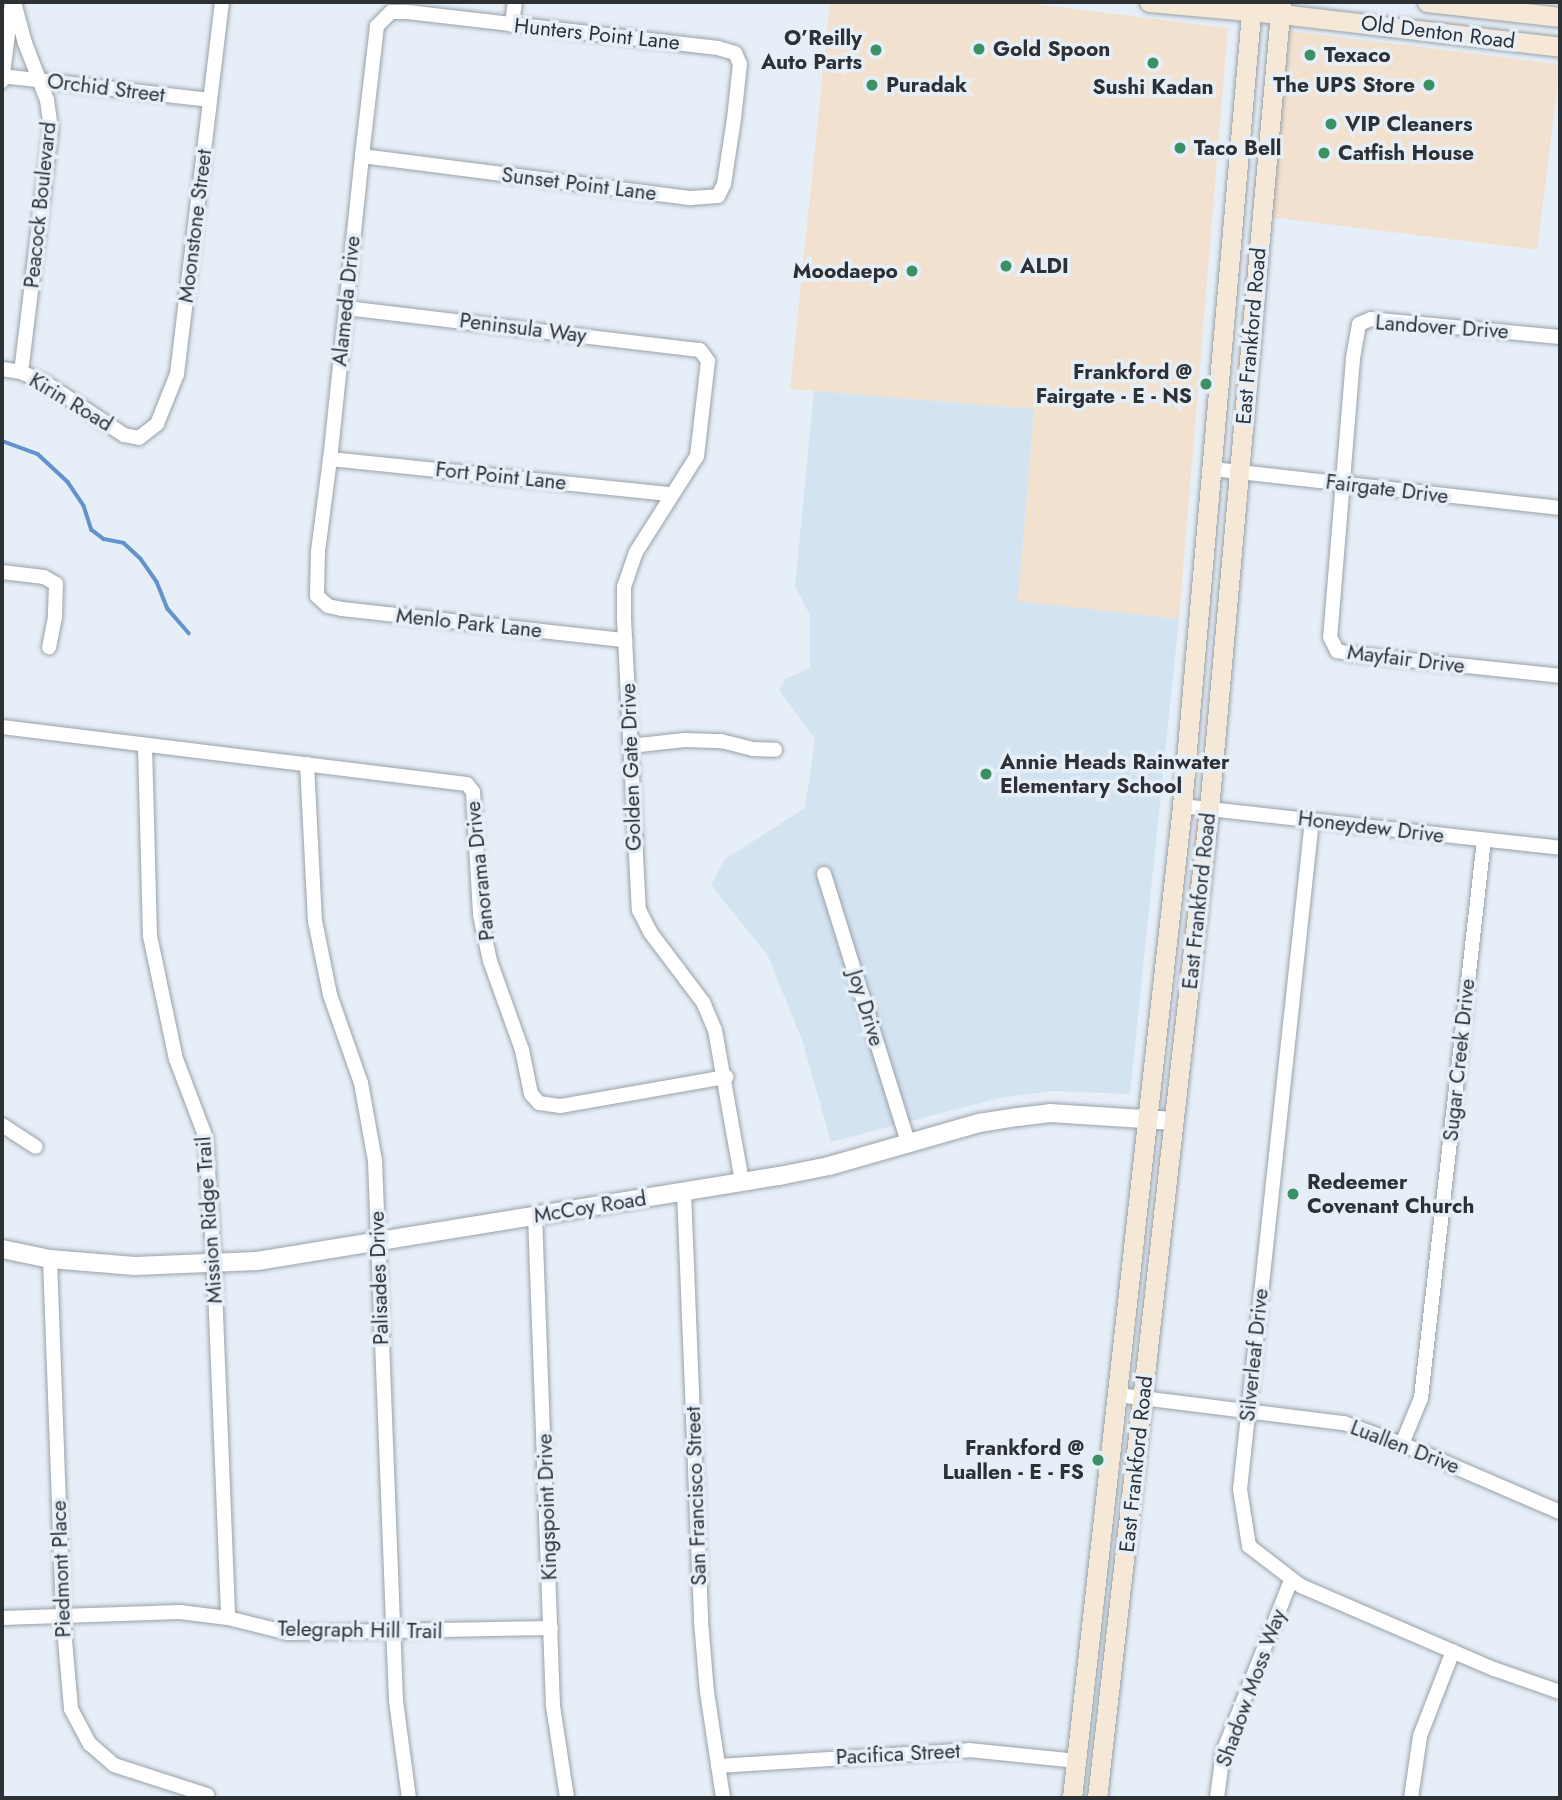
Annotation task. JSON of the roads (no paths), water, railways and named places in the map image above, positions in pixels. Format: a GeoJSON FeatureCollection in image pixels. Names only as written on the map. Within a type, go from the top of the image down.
{"type":"FeatureCollection","features":[{"type":"Feature","properties":{"kind":"main road","name":"Old Denton Road"},"geometry":{"type":"LineString","coordinates":[[1149,2],[1281,8],[1560,47]]}},
{"type":"Feature","properties":{"kind":"main road","name":"Old Denton Road"},"geometry":{"type":"LineString","coordinates":[[1427,2],[1560,17]]}},
{"type":"Feature","properties":{"kind":"main road","name":"East Frankford Road"},"geometry":{"type":"LineString","coordinates":[[1073,1798],[1182,806],[1237,199],[1251,7]]}},
{"type":"Feature","properties":{"kind":"main road","name":"East Frankford Road"},"geometry":{"type":"LineString","coordinates":[[1097,1798],[1209,809],[1281,8]]}},
{"type":"Feature","properties":{"kind":"main road"},"geometry":{"type":"LineString","coordinates":[[1532,44],[1535,14]]}},
{"type":"Feature","properties":{"kind":"main road"},"geometry":{"type":"LineString","coordinates":[[1237,199],[1262,203]]}},
{"type":"Feature","properties":{"kind":"street","name":"Peacock Boulevard"},"geometry":{"type":"LineString","coordinates":[[2,81],[13,2]]}},
{"type":"Feature","properties":{"kind":"street","name":"Peacock Boulevard"},"geometry":{"type":"LineString","coordinates":[[13,2],[24,43],[40,80],[51,128],[21,372]]}},
{"type":"Feature","properties":{"kind":"street","name":"Moonstone Street"},"geometry":{"type":"LineString","coordinates":[[139,438],[157,424],[177,374],[222,2]]}},
{"type":"Feature","properties":{"kind":"street"},"geometry":{"type":"LineString","coordinates":[[512,25],[515,2]]}},
{"type":"Feature","properties":{"kind":"street","name":"Hunters Point Lane"},"geometry":{"type":"LineString","coordinates":[[391,12],[718,48],[735,53],[740,64],[734,119]]}},
{"type":"Feature","properties":{"kind":"street","name":"Alameda Drive"},"geometry":{"type":"LineString","coordinates":[[317,596],[318,551],[377,26],[391,12]]}},
{"type":"Feature","properties":{"kind":"street","name":"Orchid Street"},"geometry":{"type":"LineString","coordinates":[[2,76],[209,100]]}},
{"type":"Feature","properties":{"kind":"street","name":"Sunset Point Lane"},"geometry":{"type":"LineString","coordinates":[[362,156],[706,198],[718,196],[724,184],[734,119]]}},
{"type":"Feature","properties":{"kind":"street","name":"Peninsula Way"},"geometry":{"type":"LineString","coordinates":[[346,307],[700,350]]}},
{"type":"Feature","properties":{"kind":"street","name":"Landover Drive"},"geometry":{"type":"LineString","coordinates":[[1342,484],[1359,324],[1371,319],[1560,337]]}},
{"type":"Feature","properties":{"kind":"street","name":"Golden Gate Drive"},"geometry":{"type":"LineString","coordinates":[[700,350],[708,361],[700,442],[691,468],[671,494],[629,566],[624,587],[630,746],[639,910],[650,932],[703,1002],[715,1030],[726,1077],[742,1182]]}},
{"type":"Feature","properties":{"kind":"street","name":"Kirin Road"},"geometry":{"type":"LineString","coordinates":[[2,369],[21,372],[46,383],[124,435],[139,438]]}},
{"type":"Feature","properties":{"kind":"street","name":"Fort Point Lane"},"geometry":{"type":"LineString","coordinates":[[330,459],[671,494]]}},
{"type":"Feature","properties":{"kind":"street","name":"Fairgate Drive"},"geometry":{"type":"LineString","coordinates":[[1213,469],[1560,508]]}},
{"type":"Feature","properties":{"kind":"street","name":"Mayfair Drive"},"geometry":{"type":"LineString","coordinates":[[1342,484],[1330,637],[1337,651],[1560,677]]}},
{"type":"Feature","properties":{"kind":"street"},"geometry":{"type":"LineString","coordinates":[[2,572],[44,577],[55,584],[55,617],[49,647]]}},
{"type":"Feature","properties":{"kind":"street","name":"Menlo Park Lane"},"geometry":{"type":"LineString","coordinates":[[317,596],[328,606],[342,609],[625,640]]}},
{"type":"Feature","properties":{"kind":"street","name":"Panorama Drive"},"geometry":{"type":"LineString","coordinates":[[2,727],[453,780],[467,784],[473,792],[480,915],[490,961],[522,1050],[531,1094],[539,1103],[561,1105],[726,1077]]}},
{"type":"Feature","properties":{"kind":"street"},"geometry":{"type":"LineString","coordinates":[[630,746],[685,740],[721,741],[752,749],[775,750]]}},
{"type":"Feature","properties":{"kind":"street","name":"Mission Ridge Trail"},"geometry":{"type":"LineString","coordinates":[[145,745],[150,936],[176,1059],[206,1138],[214,1264],[228,1618]]}},
{"type":"Feature","properties":{"kind":"street","name":"Palisades Drive"},"geometry":{"type":"LineString","coordinates":[[307,764],[315,921],[330,995],[368,1111],[375,1161],[397,1711],[410,1798]]}},
{"type":"Feature","properties":{"kind":"street","name":"Honeydew Drive"},"geometry":{"type":"LineString","coordinates":[[1182,806],[1560,848]]}},
{"type":"Feature","properties":{"kind":"street","name":"Silverleaf Drive"},"geometry":{"type":"LineString","coordinates":[[1312,820],[1240,1489],[1250,1546],[1292,1580],[1453,1651],[1560,1692]]}},
{"type":"Feature","properties":{"kind":"street","name":"Sugar Creek Drive"},"geometry":{"type":"LineString","coordinates":[[1402,1444],[1421,1398],[1484,840]]}},
{"type":"Feature","properties":{"kind":"street","name":"Joy Drive"},"geometry":{"type":"LineString","coordinates":[[824,874],[908,1142]]}},
{"type":"Feature","properties":{"kind":"street","name":"McCoy Road"},"geometry":{"type":"LineString","coordinates":[[2,1249],[50,1259],[135,1266],[257,1261],[829,1166],[979,1123],[1051,1113],[1174,1121]]}},
{"type":"Feature","properties":{"kind":"street"},"geometry":{"type":"LineString","coordinates":[[2,1125],[36,1147]]}},
{"type":"Feature","properties":{"kind":"street","name":"San Francisco Street"},"geometry":{"type":"LineString","coordinates":[[684,1192],[701,1621],[707,1692],[723,1798]]}},
{"type":"Feature","properties":{"kind":"street","name":"Kingspoint Drive"},"geometry":{"type":"LineString","coordinates":[[536,1215],[553,1706],[567,1798]]}},
{"type":"Feature","properties":{"kind":"street","name":"Piedmont Place"},"geometry":{"type":"LineString","coordinates":[[50,1259],[63,1617],[67,1692],[71,1709],[90,1744],[104,1758],[131,1773],[207,1795]]}},
{"type":"Feature","properties":{"kind":"street","name":"Luallen Drive"},"geometry":{"type":"LineString","coordinates":[[1118,1395],[1344,1423],[1402,1444],[1560,1512]]}},
{"type":"Feature","properties":{"kind":"street","name":"Shadow Moss Way"},"geometry":{"type":"LineString","coordinates":[[1217,1798],[1223,1752],[1292,1580]]}},
{"type":"Feature","properties":{"kind":"street","name":"Telegraph Hill Trail"},"geometry":{"type":"LineString","coordinates":[[2,1618],[180,1612],[228,1618],[288,1633],[551,1628]]}},
{"type":"Feature","properties":{"kind":"street"},"geometry":{"type":"LineString","coordinates":[[1411,1798],[1420,1736],[1453,1651]]}},
{"type":"Feature","properties":{"kind":"street","name":"Pacifica Street"},"geometry":{"type":"LineString","coordinates":[[718,1766],[970,1750],[1077,1761]]}},
{"type":"Feature","properties":{"kind":"waterway"},"geometry":{"type":"LineString","coordinates":[[2,441],[38,454],[68,482],[84,506],[92,530],[104,539],[124,543],[141,559],[157,582],[168,609],[189,633]]}},
{"type":"Feature","properties":{"kind":"place","name":"Gold Spoon"},"geometry":{"type":"Point","coordinates":[979,49]}},
{"type":"Feature","properties":{"kind":"place","name":"O’Reilly Auto Parts"},"geometry":{"type":"Point","coordinates":[876,50]}},
{"type":"Feature","properties":{"kind":"place","name":"Texaco"},"geometry":{"type":"Point","coordinates":[1310,55]}},
{"type":"Feature","properties":{"kind":"place","name":"Sushi Kadan"},"geometry":{"type":"Point","coordinates":[1153,63]}},
{"type":"Feature","properties":{"kind":"place","name":"Puradak"},"geometry":{"type":"Point","coordinates":[872,85]}},
{"type":"Feature","properties":{"kind":"place","name":"The UPS Store"},"geometry":{"type":"Point","coordinates":[1429,85]}},
{"type":"Feature","properties":{"kind":"place","name":"VIP Cleaners"},"geometry":{"type":"Point","coordinates":[1331,124]}},
{"type":"Feature","properties":{"kind":"place","name":"Taco Bell"},"geometry":{"type":"Point","coordinates":[1180,148]}},
{"type":"Feature","properties":{"kind":"place","name":"Catfish House"},"geometry":{"type":"Point","coordinates":[1324,153]}},
{"type":"Feature","properties":{"kind":"place","name":"ALDI"},"geometry":{"type":"Point","coordinates":[1006,266]}},
{"type":"Feature","properties":{"kind":"place","name":"Moodaepo"},"geometry":{"type":"Point","coordinates":[912,271]}},
{"type":"Feature","properties":{"kind":"place","name":"Frankford @ Fairgate - E - NS"},"geometry":{"type":"Point","coordinates":[1206,384]}},
{"type":"Feature","properties":{"kind":"place","name":"Annie Heads Rainwater Elementary School"},"geometry":{"type":"Point","coordinates":[986,774]}},
{"type":"Feature","properties":{"kind":"place","name":"Redeemer Covenant Church"},"geometry":{"type":"Point","coordinates":[1293,1194]}},
{"type":"Feature","properties":{"kind":"place","name":"Frankford @ Luallen - E - FS"},"geometry":{"type":"Point","coordinates":[1098,1460]}}]}
